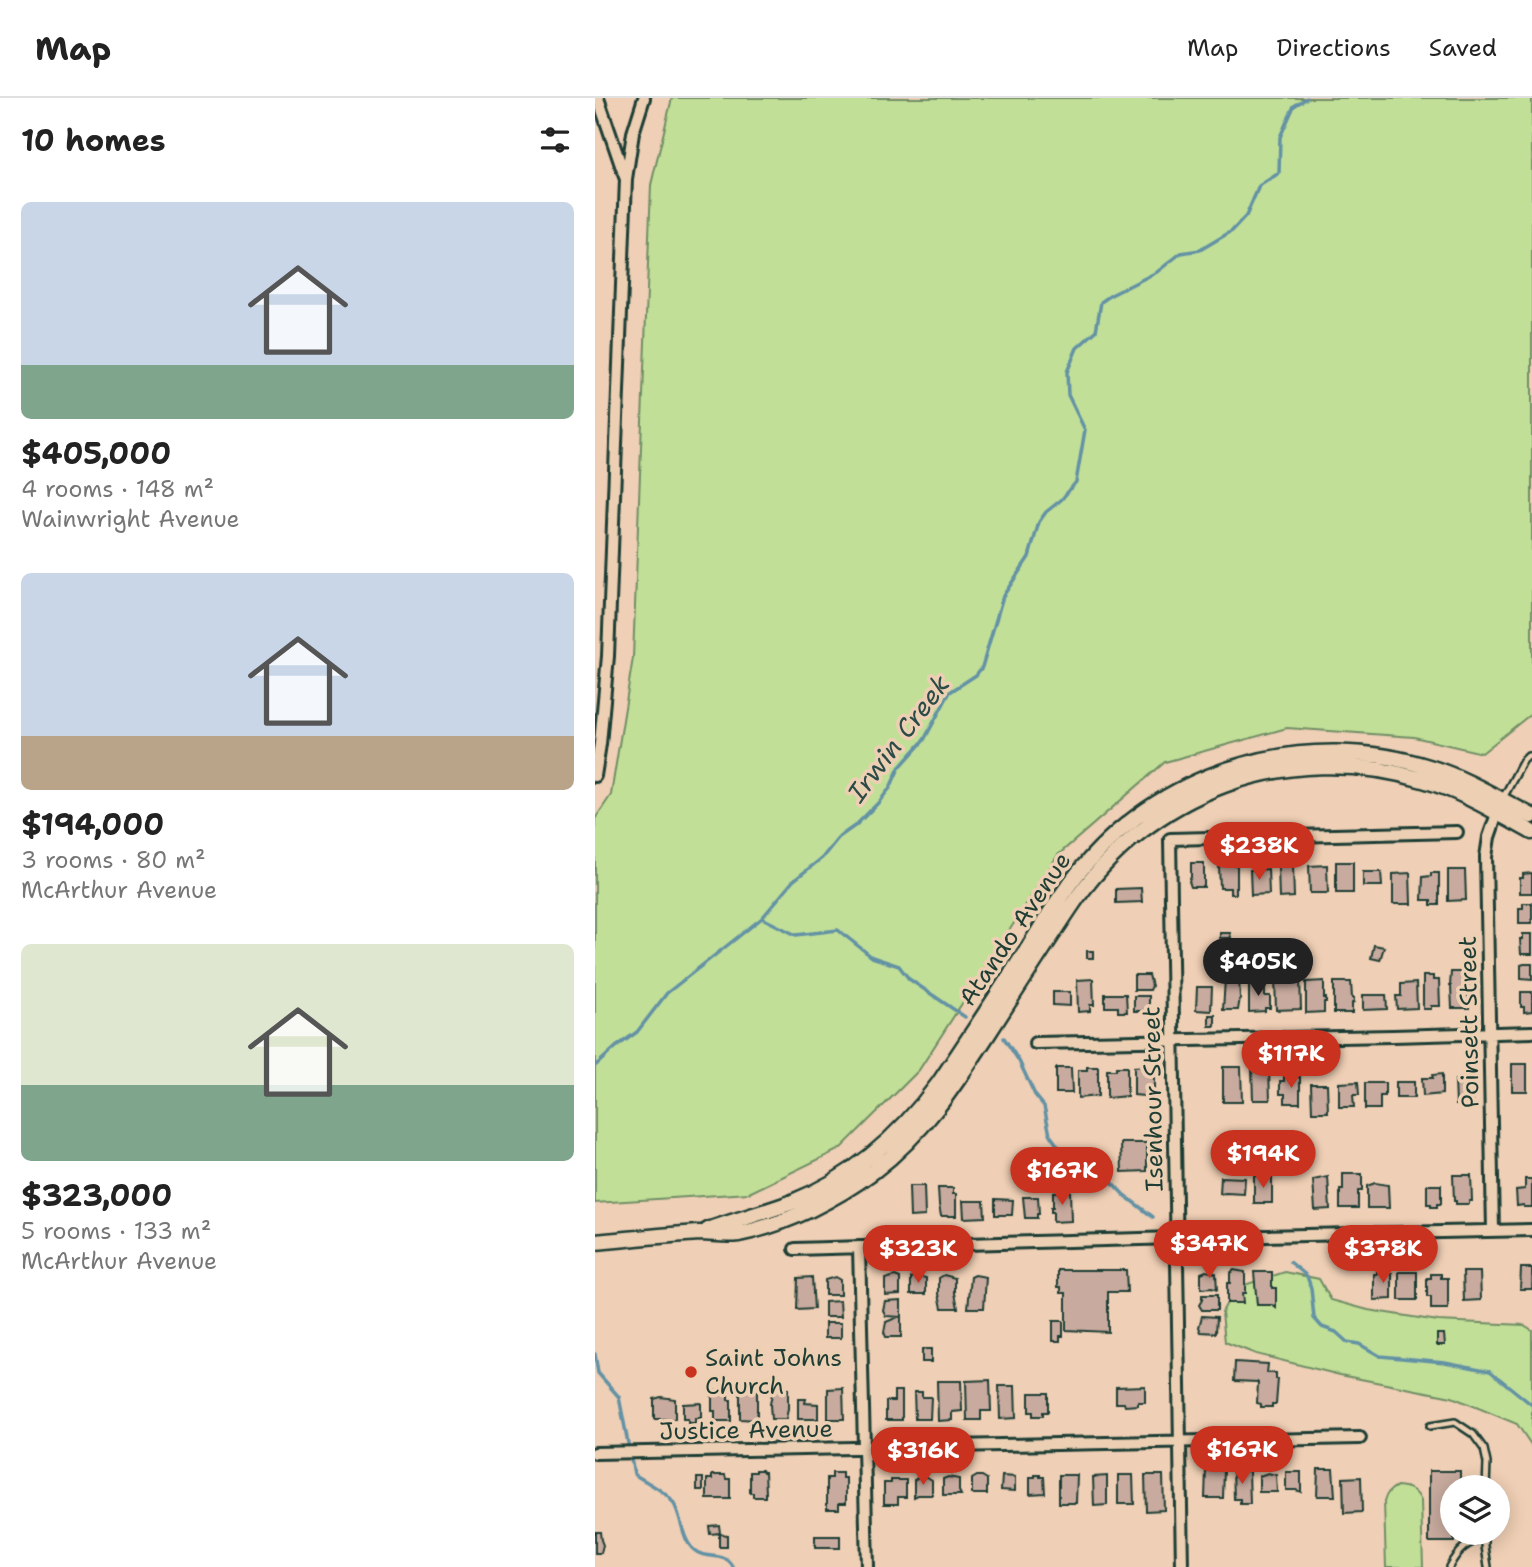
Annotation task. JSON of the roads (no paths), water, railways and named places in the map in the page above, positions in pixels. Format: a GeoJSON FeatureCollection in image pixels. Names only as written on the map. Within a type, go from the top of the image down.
{"type":"FeatureCollection","features":[{"type":"Feature","properties":{"kind":"main road","name":"Atando Avenue"},"geometry":{"type":"LineString","coordinates":[[595,1242],[700,1233],[736,1234],[767,1226],[823,1203],[874,1171],[931,1117],[951,1091],[1096,873],[1115,852],[1159,818],[1221,785],[1258,774],[1306,767],[1349,766],[1397,773],[1532,816]]}},
{"type":"Feature","properties":{"kind":"main road","name":"Atando Avenue"},"geometry":{"type":"LineString","coordinates":[[1499,807],[1532,832]]}},
{"type":"Feature","properties":{"kind":"street"},"geometry":{"type":"LineString","coordinates":[[598,98],[626,180]]}},
{"type":"Feature","properties":{"kind":"street"},"geometry":{"type":"LineString","coordinates":[[595,776],[608,642],[626,180],[633,132],[644,98]]}},
{"type":"Feature","properties":{"kind":"street","name":"Poinsett Street"},"geometry":{"type":"LineString","coordinates":[[1493,1231],[1486,857],[1489,836],[1499,807]]}},
{"type":"Feature","properties":{"kind":"street","name":"Isenhour Street"},"geometry":{"type":"LineString","coordinates":[[1182,1567],[1170,839],[1457,832]]}},
{"type":"Feature","properties":{"kind":"street"},"geometry":{"type":"LineString","coordinates":[[1035,1043],[1532,1032]]}},
{"type":"Feature","properties":{"kind":"street"},"geometry":{"type":"LineString","coordinates":[[796,1249],[1532,1230]]}},
{"type":"Feature","properties":{"kind":"street"},"geometry":{"type":"LineString","coordinates":[[859,1247],[867,1567]]}},
{"type":"Feature","properties":{"kind":"street","name":"Justice Avenue"},"geometry":{"type":"LineString","coordinates":[[595,1454],[1360,1438]]}},
{"type":"Feature","properties":{"kind":"lane"},"geometry":{"type":"LineString","coordinates":[[1499,807],[1523,761],[1532,756]]}},
{"type":"Feature","properties":{"kind":"lane"},"geometry":{"type":"LineString","coordinates":[[1430,1426],[1455,1422],[1473,1434],[1483,1449],[1487,1475]]}},
{"type":"Feature","properties":{"kind":"lane"},"geometry":{"type":"LineString","coordinates":[[1449,1567],[1464,1545]]}},
{"type":"Feature","properties":{"kind":"lane"},"geometry":{"type":"LineString","coordinates":[[1486,1545],[1488,1567]]}},
{"type":"Feature","properties":{"kind":"waterway","name":"Irwin Creek"},"geometry":{"type":"LineString","coordinates":[[595,1066],[637,1032],[667,993],[762,918],[793,881],[822,858],[839,837],[856,825],[878,803],[890,788],[899,768],[924,740],[950,692],[976,675],[982,667],[1003,596],[1029,557],[1039,522],[1076,482],[1085,430],[1068,395],[1067,372],[1077,348],[1096,331],[1101,302],[1157,272],[1181,253],[1200,250],[1232,231],[1246,216],[1259,186],[1279,173],[1280,137],[1294,106],[1307,98]]}},
{"type":"Feature","properties":{"kind":"waterway"},"geometry":{"type":"LineString","coordinates":[[762,918],[796,935],[838,930],[872,957],[899,966],[909,979],[965,1017]]}},
{"type":"Feature","properties":{"kind":"waterway"},"geometry":{"type":"LineString","coordinates":[[1004,1038],[1019,1061],[1035,1095],[1044,1106],[1050,1135],[1063,1153],[1090,1172],[1108,1178],[1124,1195],[1153,1217]]}},
{"type":"Feature","properties":{"kind":"waterway"},"geometry":{"type":"LineString","coordinates":[[1290,1262],[1307,1276],[1314,1318],[1322,1327],[1336,1332],[1347,1342],[1359,1344],[1380,1356],[1445,1362],[1490,1371],[1532,1405]]}},
{"type":"Feature","properties":{"kind":"waterway"},"geometry":{"type":"LineString","coordinates":[[595,1354],[598,1373],[619,1397],[634,1474],[671,1499],[687,1541],[694,1550],[724,1559],[733,1567]]}},
{"type":"Feature","properties":{"kind":"place","name":"Saint Johns Church"},"geometry":{"type":"Point","coordinates":[691,1372]}}]}
